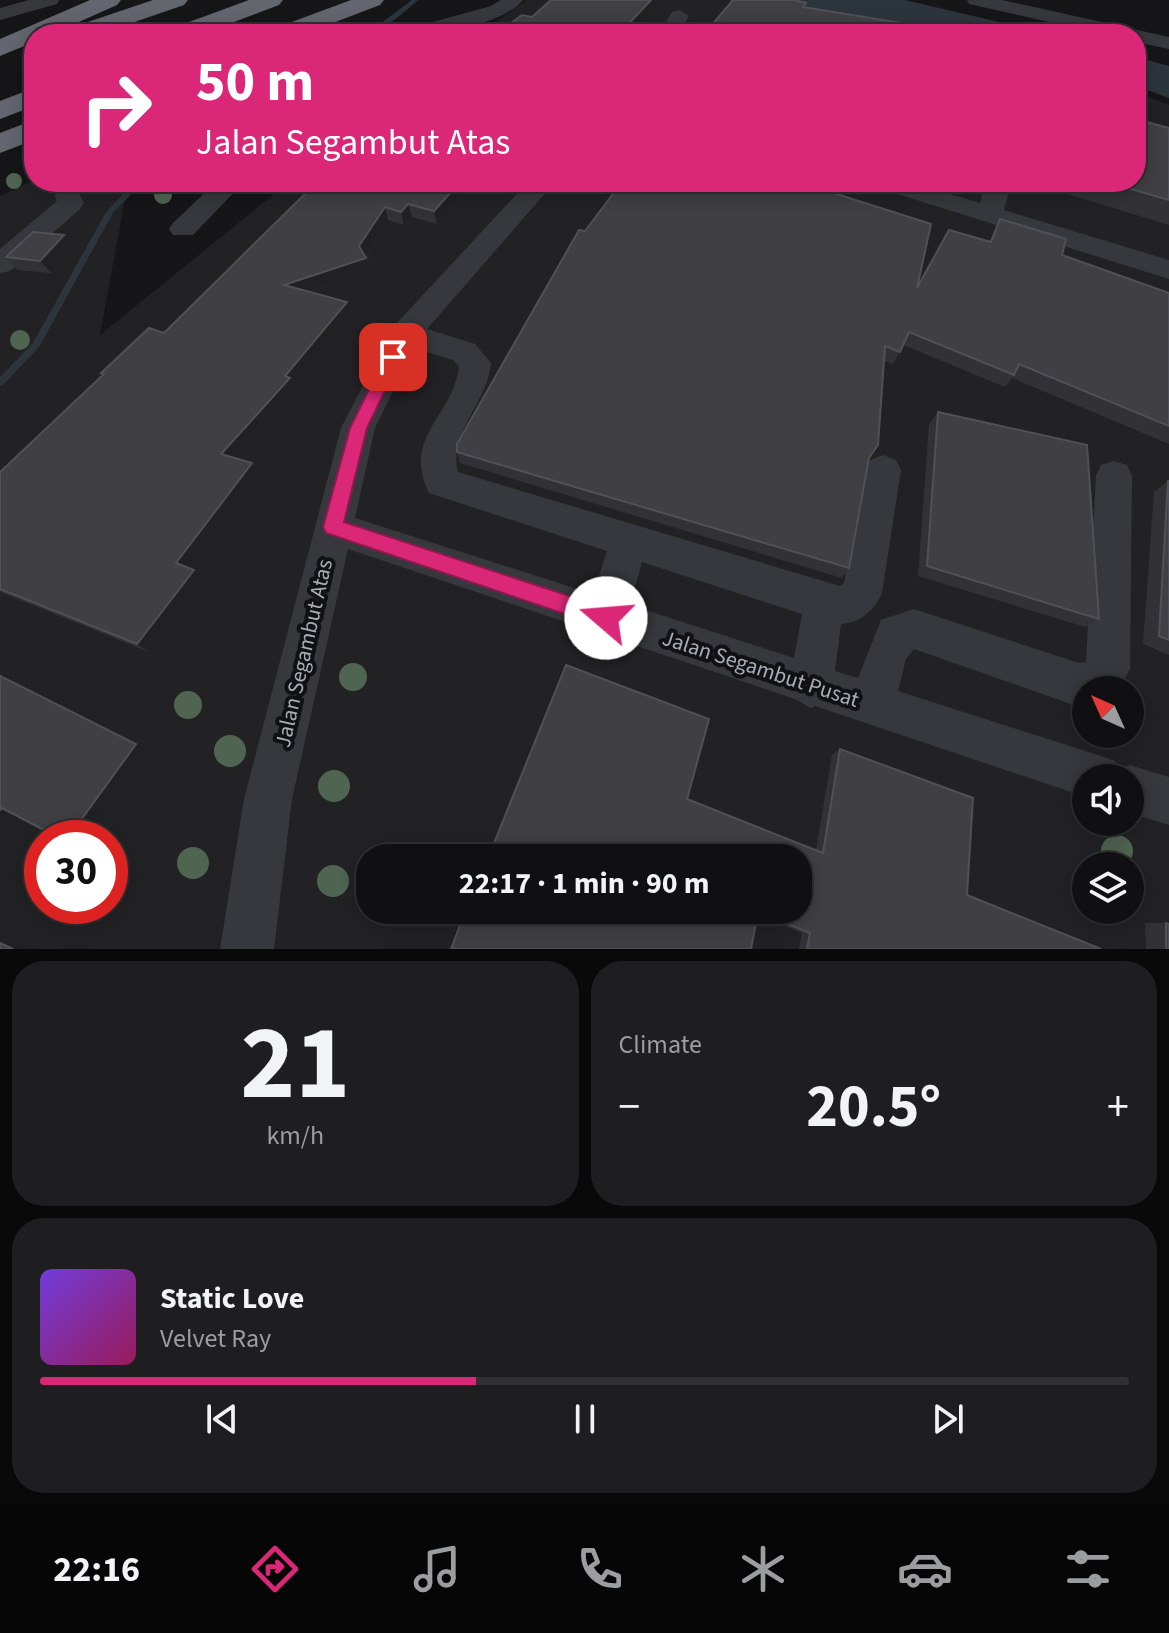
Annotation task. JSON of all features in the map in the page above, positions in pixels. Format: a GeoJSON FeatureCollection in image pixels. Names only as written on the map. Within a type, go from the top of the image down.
{"type":"FeatureCollection","features":[{"type":"Feature","properties":{"kind":"highway"},"geometry":{"type":"LineString","coordinates":[[28,24],[89,0]]}},
{"type":"Feature","properties":{"kind":"highway"},"geometry":{"type":"LineString","coordinates":[[54,24],[109,0]]}},
{"type":"Feature","properties":{"kind":"highway"},"geometry":{"type":"LineString","coordinates":[[106,24],[176,0]]}},
{"type":"Feature","properties":{"kind":"highway"},"geometry":{"type":"LineString","coordinates":[[206,24],[271,0]]}},
{"type":"Feature","properties":{"kind":"highway"},"geometry":{"type":"LineString","coordinates":[[308,24],[372,0]]}},
{"type":"Feature","properties":{"kind":"highway"},"geometry":{"type":"LineString","coordinates":[[0,35],[24,26]]}},
{"type":"Feature","properties":{"kind":"highway"},"geometry":{"type":"LineString","coordinates":[[0,48],[24,37]]}},
{"type":"Feature","properties":{"kind":"highway"},"geometry":{"type":"LineString","coordinates":[[0,60],[24,52]]}},
{"type":"Feature","properties":{"kind":"highway"},"geometry":{"type":"LineString","coordinates":[[0,111],[24,100]]}},
{"type":"Feature","properties":{"kind":"highway"},"geometry":{"type":"LineString","coordinates":[[0,144],[24,133]]}},
{"type":"Feature","properties":{"kind":"street"},"geometry":{"type":"LineString","coordinates":[[0,17],[34,0]]}},
{"type":"Feature","properties":{"kind":"street"},"geometry":{"type":"LineString","coordinates":[[0,17],[50,0]]}},
{"type":"Feature","properties":{"kind":"street"},"geometry":{"type":"LineString","coordinates":[[447,24],[498,10],[514,0]]}},
{"type":"Feature","properties":{"kind":"street"},"geometry":{"type":"LineString","coordinates":[[976,0],[1084,24]]}},
{"type":"Feature","properties":{"kind":"street"},"geometry":{"type":"LineString","coordinates":[[1146,38],[1169,43]]}},
{"type":"Feature","properties":{"kind":"street"},"geometry":{"type":"LineString","coordinates":[[183,229],[221,192]]}},
{"type":"Feature","properties":{"kind":"street","name":"Jalan Segambut Atas"},"geometry":{"type":"LineString","coordinates":[[247,949],[268,799],[358,428],[405,334],[533,192]]}},
{"type":"Feature","properties":{"kind":"street"},"geometry":{"type":"LineString","coordinates":[[917,192],[1169,270]]}},
{"type":"Feature","properties":{"kind":"street"},"geometry":{"type":"LineString","coordinates":[[990,214],[995,195],[993,192]]}},
{"type":"Feature","properties":{"kind":"street"},"geometry":{"type":"LineString","coordinates":[[0,264],[64,210],[71,203],[68,196]]}},
{"type":"Feature","properties":{"kind":"street"},"geometry":{"type":"LineString","coordinates":[[405,334],[464,352],[475,363],[476,378],[441,435],[435,465],[442,482],[824,602],[845,606],[862,593],[883,470]]}},
{"type":"Feature","properties":{"kind":"street"},"geometry":{"type":"LineString","coordinates":[[873,704],[885,656],[896,634],[914,629],[1079,685],[1097,682],[1108,669],[1114,476]]}},
{"type":"Feature","properties":{"kind":"street","name":"Jalan Segambut Pusat"},"geometry":{"type":"LineString","coordinates":[[333,527],[1072,769]]}},
{"type":"Feature","properties":{"kind":"street"},"geometry":{"type":"LineString","coordinates":[[606,618],[629,542]]}},
{"type":"Feature","properties":{"kind":"street"},"geometry":{"type":"LineString","coordinates":[[811,686],[824,602]]}},
{"type":"Feature","properties":{"kind":"street"},"geometry":{"type":"LineString","coordinates":[[1144,793],[1169,801]]}},
{"type":"Feature","properties":{"kind":"shaded area"},"geometry":{"type":"Polygon","coordinates":[[[527,0],[741,0],[855,24],[493,24],[527,0]]]}},
{"type":"Feature","properties":{"kind":"shaded area"},"geometry":{"type":"Polygon","coordinates":[[[775,0],[905,0],[1007,24],[887,24],[775,0]]]}},
{"type":"Feature","properties":{"kind":"shaded area"},"geometry":{"type":"Polygon","coordinates":[[[1146,60],[1169,66],[1169,98],[1146,90],[1146,60]]]}},
{"type":"Feature","properties":{"kind":"shaded area"},"geometry":{"type":"Polygon","coordinates":[[[1146,96],[1169,105],[1169,949],[0,949],[0,196],[24,185],[24,192],[126,192],[100,335],[277,192],[1146,192],[1146,96]]]}},
{"type":"Feature","properties":{"kind":"building"},"geometry":{"type":"Polygon","coordinates":[[[551,0],[651,0],[628,24],[510,24],[522,15],[532,17],[551,0]]]}},
{"type":"Feature","properties":{"kind":"building"},"geometry":{"type":"Polygon","coordinates":[[[733,0],[794,0],[806,3],[803,7],[908,24],[713,24],[733,0]]]}},
{"type":"Feature","properties":{"kind":"building"},"geometry":{"type":"Polygon","coordinates":[[[1146,122],[1169,128],[1169,200],[1141,192],[1146,192],[1146,122]]]}},
{"type":"Feature","properties":{"kind":"building"},"geometry":{"type":"Polygon","coordinates":[[[307,192],[451,192],[434,211],[408,204],[401,212],[385,207],[359,246],[366,258],[284,285],[347,302],[285,376],[290,378],[221,454],[252,463],[176,563],[194,570],[137,644],[0,589],[0,472],[149,328],[164,333],[307,192]]]}},
{"type":"Feature","properties":{"kind":"building"},"geometry":{"type":"Polygon","coordinates":[[[614,192],[830,192],[931,224],[917,288],[949,230],[991,242],[1000,219],[1066,239],[1062,255],[1169,293],[1169,426],[1019,364],[1014,375],[909,332],[900,352],[885,346],[878,445],[869,458],[849,568],[457,452],[457,444],[579,230],[585,231],[614,192]]]}},
{"type":"Feature","properties":{"kind":"building"},"geometry":{"type":"Polygon","coordinates":[[[33,232],[64,235],[40,261],[6,257],[33,232]]]}},
{"type":"Feature","properties":{"kind":"building"},"geometry":{"type":"Polygon","coordinates":[[[938,412],[1087,445],[1099,619],[927,566],[938,412]]]}},
{"type":"Feature","properties":{"kind":"building"},"geometry":{"type":"Polygon","coordinates":[[[1169,481],[1169,640],[1159,636],[1169,481]]]}},
{"type":"Feature","properties":{"kind":"building"},"geometry":{"type":"Polygon","coordinates":[[[566,665],[709,719],[687,799],[800,844],[494,844],[566,665]]]}},
{"type":"Feature","properties":{"kind":"building"},"geometry":{"type":"Polygon","coordinates":[[[0,676],[136,744],[81,820],[25,820],[2,808],[0,810],[0,676]]]}},
{"type":"Feature","properties":{"kind":"building"},"geometry":{"type":"Polygon","coordinates":[[[840,749],[973,798],[967,895],[1101,949],[807,949],[810,933],[788,924],[812,924],[812,849],[823,853],[840,749]]]}},
{"type":"Feature","properties":{"kind":"building"},"geometry":{"type":"Polygon","coordinates":[[[1166,923],[1169,924],[1169,949],[1166,949],[1166,923]]]}},
{"type":"Feature","properties":{"kind":"building"},"geometry":{"type":"Polygon","coordinates":[[[461,924],[756,924],[751,949],[451,949],[461,924]]]}},
{"type":"Feature","properties":{"kind":"waterway"},"geometry":{"type":"LineString","coordinates":[[383,24],[415,0]]}},
{"type":"Feature","properties":{"kind":"waterway"},"geometry":{"type":"LineString","coordinates":[[0,383],[36,345],[110,212],[129,192]]}},
{"type":"Feature","properties":{"kind":"route"},"geometry":{"type":"LineString","coordinates":[[393,357],[358,428],[333,527],[606,618]]}}]}
